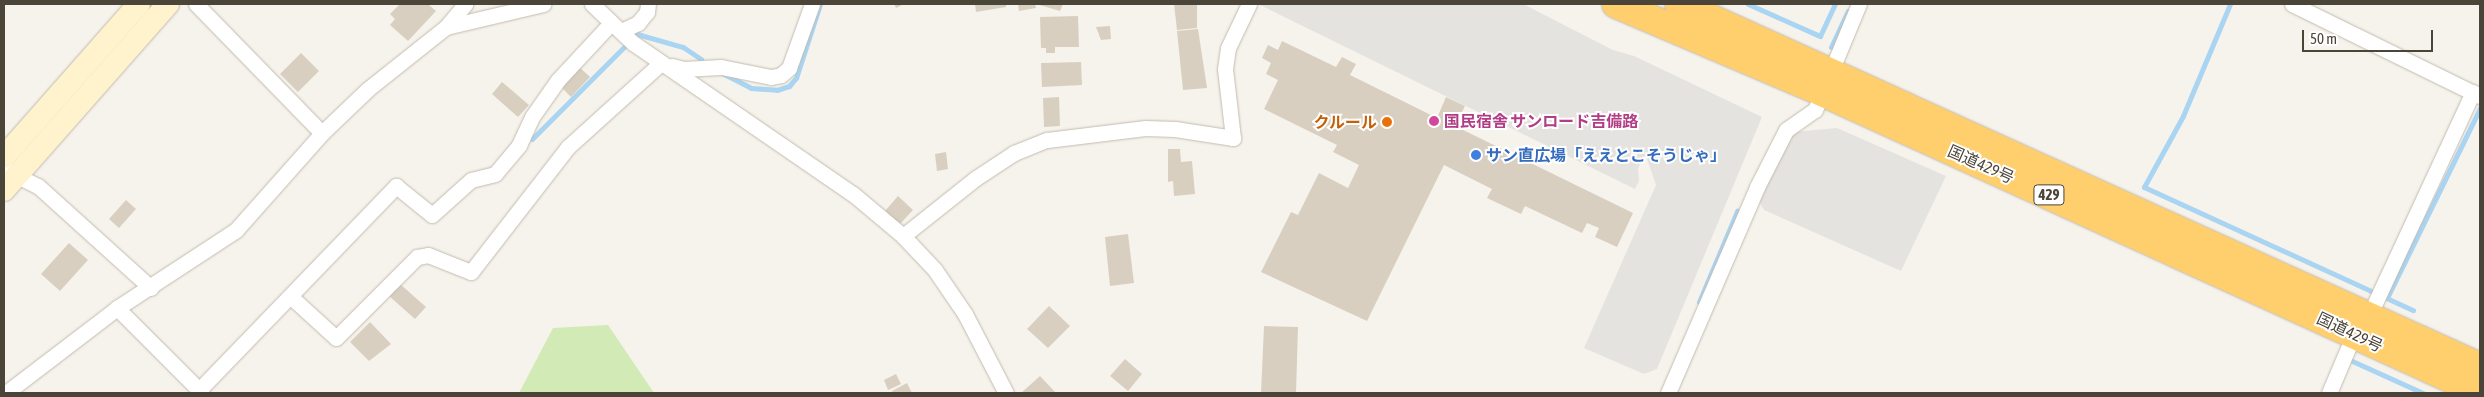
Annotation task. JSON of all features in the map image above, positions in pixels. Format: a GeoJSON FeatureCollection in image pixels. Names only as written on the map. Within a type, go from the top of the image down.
{"type":"FeatureCollection","features":[{"type":"Feature","properties":{"kind":"highway","name":"国道429号"},"geometry":{"type":"LineString","coordinates":[[1616,4],[1826,82],[2370,310],[2480,367]]}},
{"type":"Feature","properties":{"kind":"highway","name":"国道429号"},"geometry":{"type":"LineString","coordinates":[[1679,4],[1826,82]]}},
{"type":"Feature","properties":{"kind":"highway","name":"国道429号"},"geometry":{"type":"LineString","coordinates":[[2370,310],[2480,392]]}},
{"type":"Feature","properties":{"kind":"street"},"geometry":{"type":"LineString","coordinates":[[4,157],[139,4]]}},
{"type":"Feature","properties":{"kind":"street"},"geometry":{"type":"LineString","coordinates":[[151,288],[38,186],[8,178],[168,4]]}},
{"type":"Feature","properties":{"kind":"street"},"geometry":{"type":"LineString","coordinates":[[196,4],[322,133]]}},
{"type":"Feature","properties":{"kind":"street"},"geometry":{"type":"LineString","coordinates":[[6,393],[118,308],[151,288],[236,230],[322,133],[368,89],[446,27],[465,4]]}},
{"type":"Feature","properties":{"kind":"street"},"geometry":{"type":"LineString","coordinates":[[446,27],[543,4]]}},
{"type":"Feature","properties":{"kind":"street"},"geometry":{"type":"LineString","coordinates":[[592,4],[623,33],[661,63],[837,183],[903,236],[935,270],[965,314],[1006,393]]}},
{"type":"Feature","properties":{"kind":"street"},"geometry":{"type":"LineString","coordinates":[[118,308],[201,392],[396,186],[432,215],[471,180],[496,174],[518,145],[532,117],[558,80],[638,23],[647,12],[648,4]]}},
{"type":"Feature","properties":{"kind":"street"},"geometry":{"type":"LineString","coordinates":[[661,63],[683,69],[721,66],[771,77],[781,75],[789,68],[812,4]]}},
{"type":"Feature","properties":{"kind":"street"},"geometry":{"type":"LineString","coordinates":[[903,236],[976,178],[1014,153],[1047,140],[1145,128],[1175,129],[1232,138],[1225,69],[1228,48],[1249,4]]}},
{"type":"Feature","properties":{"kind":"street"},"geometry":{"type":"LineString","coordinates":[[1668,393],[1757,187],[1786,130],[1815,110],[1858,4]]}},
{"type":"Feature","properties":{"kind":"street"},"geometry":{"type":"LineString","coordinates":[[2292,4],[2478,95],[2329,393]]}},
{"type":"Feature","properties":{"kind":"street"},"geometry":{"type":"LineString","coordinates":[[290,296],[336,338],[417,257],[428,255],[472,272],[568,147],[661,63]]}},
{"type":"Feature","properties":{"kind":"green space"},"geometry":{"type":"Polygon","coordinates":[[[608,325],[654,393],[519,393],[553,328],[608,325]]]}},
{"type":"Feature","properties":{"kind":"shaded area"},"geometry":{"type":"Polygon","coordinates":[[[1258,4],[1523,4],[1613,50],[1634,56],[1762,117],[1657,369],[1644,374],[1584,348],[1656,185],[1647,159],[1643,157],[1638,169],[1639,181],[1635,189],[1258,4]]]}},
{"type":"Feature","properties":{"kind":"shaded area"},"geometry":{"type":"Polygon","coordinates":[[[1837,128],[1946,176],[1901,271],[1764,210],[1757,198],[1793,132],[1837,128]]]}},
{"type":"Feature","properties":{"kind":"building"},"geometry":{"type":"Polygon","coordinates":[[[400,4],[428,4],[436,11],[408,41],[390,25],[395,19],[390,14],[400,4]]]}},
{"type":"Feature","properties":{"kind":"building"},"geometry":{"type":"Polygon","coordinates":[[[894,4],[904,4],[896,8],[894,4]]]}},
{"type":"Feature","properties":{"kind":"building"},"geometry":{"type":"Polygon","coordinates":[[[975,4],[1006,4],[1006,7],[976,12],[975,4]]]}},
{"type":"Feature","properties":{"kind":"building"},"geometry":{"type":"Polygon","coordinates":[[[1018,4],[1035,4],[1036,8],[1019,11],[1018,4]]]}},
{"type":"Feature","properties":{"kind":"building"},"geometry":{"type":"Polygon","coordinates":[[[1036,4],[1063,4],[1060,11],[1036,4]]]}},
{"type":"Feature","properties":{"kind":"building"},"geometry":{"type":"Polygon","coordinates":[[[1174,4],[1197,4],[1197,28],[1177,30],[1174,4]]]}},
{"type":"Feature","properties":{"kind":"building"},"geometry":{"type":"Polygon","coordinates":[[[1078,16],[1079,47],[1055,47],[1055,53],[1046,53],[1046,48],[1041,48],[1040,17],[1078,16]]]}},
{"type":"Feature","properties":{"kind":"building"},"geometry":{"type":"Polygon","coordinates":[[[1110,26],[1111,39],[1101,40],[1096,27],[1110,26]]]}},
{"type":"Feature","properties":{"kind":"building"},"geometry":{"type":"Polygon","coordinates":[[[1198,29],[1207,88],[1183,90],[1177,31],[1198,29]]]}},
{"type":"Feature","properties":{"kind":"building"},"geometry":{"type":"Polygon","coordinates":[[[1282,41],[1336,67],[1342,57],[1356,64],[1350,75],[1437,118],[1446,97],[1465,106],[1455,126],[1633,213],[1617,247],[1595,237],[1599,228],[1587,223],[1582,233],[1525,206],[1521,214],[1487,198],[1492,189],[1444,165],[1367,321],[1261,272],[1291,212],[1298,215],[1319,173],[1348,188],[1359,165],[1333,152],[1337,145],[1264,109],[1278,80],[1266,74],[1271,63],[1262,58],[1268,45],[1278,50],[1282,41]]]}},
{"type":"Feature","properties":{"kind":"building"},"geometry":{"type":"Polygon","coordinates":[[[301,53],[319,71],[298,92],[280,74],[301,53]]]}},
{"type":"Feature","properties":{"kind":"building"},"geometry":{"type":"Polygon","coordinates":[[[1081,62],[1082,85],[1042,87],[1041,63],[1081,62]]]}},
{"type":"Feature","properties":{"kind":"building"},"geometry":{"type":"Polygon","coordinates":[[[578,66],[590,77],[571,97],[560,86],[578,66]]]}},
{"type":"Feature","properties":{"kind":"building"},"geometry":{"type":"Polygon","coordinates":[[[502,82],[529,105],[518,117],[492,94],[502,82]]]}},
{"type":"Feature","properties":{"kind":"building"},"geometry":{"type":"Polygon","coordinates":[[[1059,97],[1060,126],[1044,127],[1043,98],[1059,97]]]}},
{"type":"Feature","properties":{"kind":"building"},"geometry":{"type":"Polygon","coordinates":[[[1168,149],[1180,149],[1181,162],[1192,161],[1195,194],[1174,196],[1173,181],[1168,182],[1168,149]]]}},
{"type":"Feature","properties":{"kind":"building"},"geometry":{"type":"Polygon","coordinates":[[[946,152],[948,169],[937,171],[935,154],[946,152]]]}},
{"type":"Feature","properties":{"kind":"building"},"geometry":{"type":"Polygon","coordinates":[[[898,196],[913,210],[900,224],[885,211],[898,196]]]}},
{"type":"Feature","properties":{"kind":"building"},"geometry":{"type":"Polygon","coordinates":[[[126,200],[136,209],[119,228],[109,219],[126,200]]]}},
{"type":"Feature","properties":{"kind":"building"},"geometry":{"type":"Polygon","coordinates":[[[1128,234],[1134,283],[1110,286],[1105,237],[1128,234]]]}},
{"type":"Feature","properties":{"kind":"building"},"geometry":{"type":"Polygon","coordinates":[[[69,243],[88,260],[60,291],[41,274],[69,243]]]}},
{"type":"Feature","properties":{"kind":"building"},"geometry":{"type":"Polygon","coordinates":[[[400,284],[426,307],[415,319],[389,296],[400,284]]]}},
{"type":"Feature","properties":{"kind":"building"},"geometry":{"type":"Polygon","coordinates":[[[1049,306],[1070,326],[1048,348],[1027,329],[1049,306]]]}},
{"type":"Feature","properties":{"kind":"building"},"geometry":{"type":"Polygon","coordinates":[[[370,322],[391,344],[369,361],[350,342],[370,322]]]}},
{"type":"Feature","properties":{"kind":"building"},"geometry":{"type":"Polygon","coordinates":[[[1264,326],[1298,327],[1296,393],[1261,393],[1264,326]]]}},
{"type":"Feature","properties":{"kind":"building"},"geometry":{"type":"Polygon","coordinates":[[[1125,359],[1142,374],[1128,391],[1110,376],[1125,359]]]}},
{"type":"Feature","properties":{"kind":"building"},"geometry":{"type":"Polygon","coordinates":[[[896,374],[901,384],[888,390],[884,380],[896,374]]]}},
{"type":"Feature","properties":{"kind":"building"},"geometry":{"type":"Polygon","coordinates":[[[1040,376],[1056,393],[1021,393],[1040,376]]]}},
{"type":"Feature","properties":{"kind":"building"},"geometry":{"type":"Polygon","coordinates":[[[907,383],[912,393],[893,393],[892,391],[907,383]]]}},
{"type":"Feature","properties":{"kind":"waterway"},"geometry":{"type":"LineString","coordinates":[[722,73],[751,88],[777,90],[789,86],[796,78],[820,4]]}},
{"type":"Feature","properties":{"kind":"waterway"},"geometry":{"type":"LineString","coordinates":[[1748,4],[1820,36],[1835,4]]}},
{"type":"Feature","properties":{"kind":"waterway"},"geometry":{"type":"LineString","coordinates":[[2230,4],[2183,116],[2144,187],[2413,310]]}},
{"type":"Feature","properties":{"kind":"waterway"},"geometry":{"type":"LineString","coordinates":[[1831,47],[1848,11]]}},
{"type":"Feature","properties":{"kind":"waterway"},"geometry":{"type":"LineString","coordinates":[[532,139],[637,34],[683,47],[701,59]]}},
{"type":"Feature","properties":{"kind":"waterway"},"geometry":{"type":"LineString","coordinates":[[2387,298],[2480,108]]}},
{"type":"Feature","properties":{"kind":"waterway"},"geometry":{"type":"LineString","coordinates":[[1699,302],[1737,211]]}},
{"type":"Feature","properties":{"kind":"waterway"},"geometry":{"type":"LineString","coordinates":[[2350,360],[2423,393]]}},
{"type":"Feature","properties":{"kind":"place","name":"国民宿舎 サンロード吉備路"},"geometry":{"type":"Point","coordinates":[1434,121]}},
{"type":"Feature","properties":{"kind":"place","name":"クルール"},"geometry":{"type":"Point","coordinates":[1387,122]}},
{"type":"Feature","properties":{"kind":"place","name":"サン直広場「ええとこそうじゃ」"},"geometry":{"type":"Point","coordinates":[1476,155]}}]}
